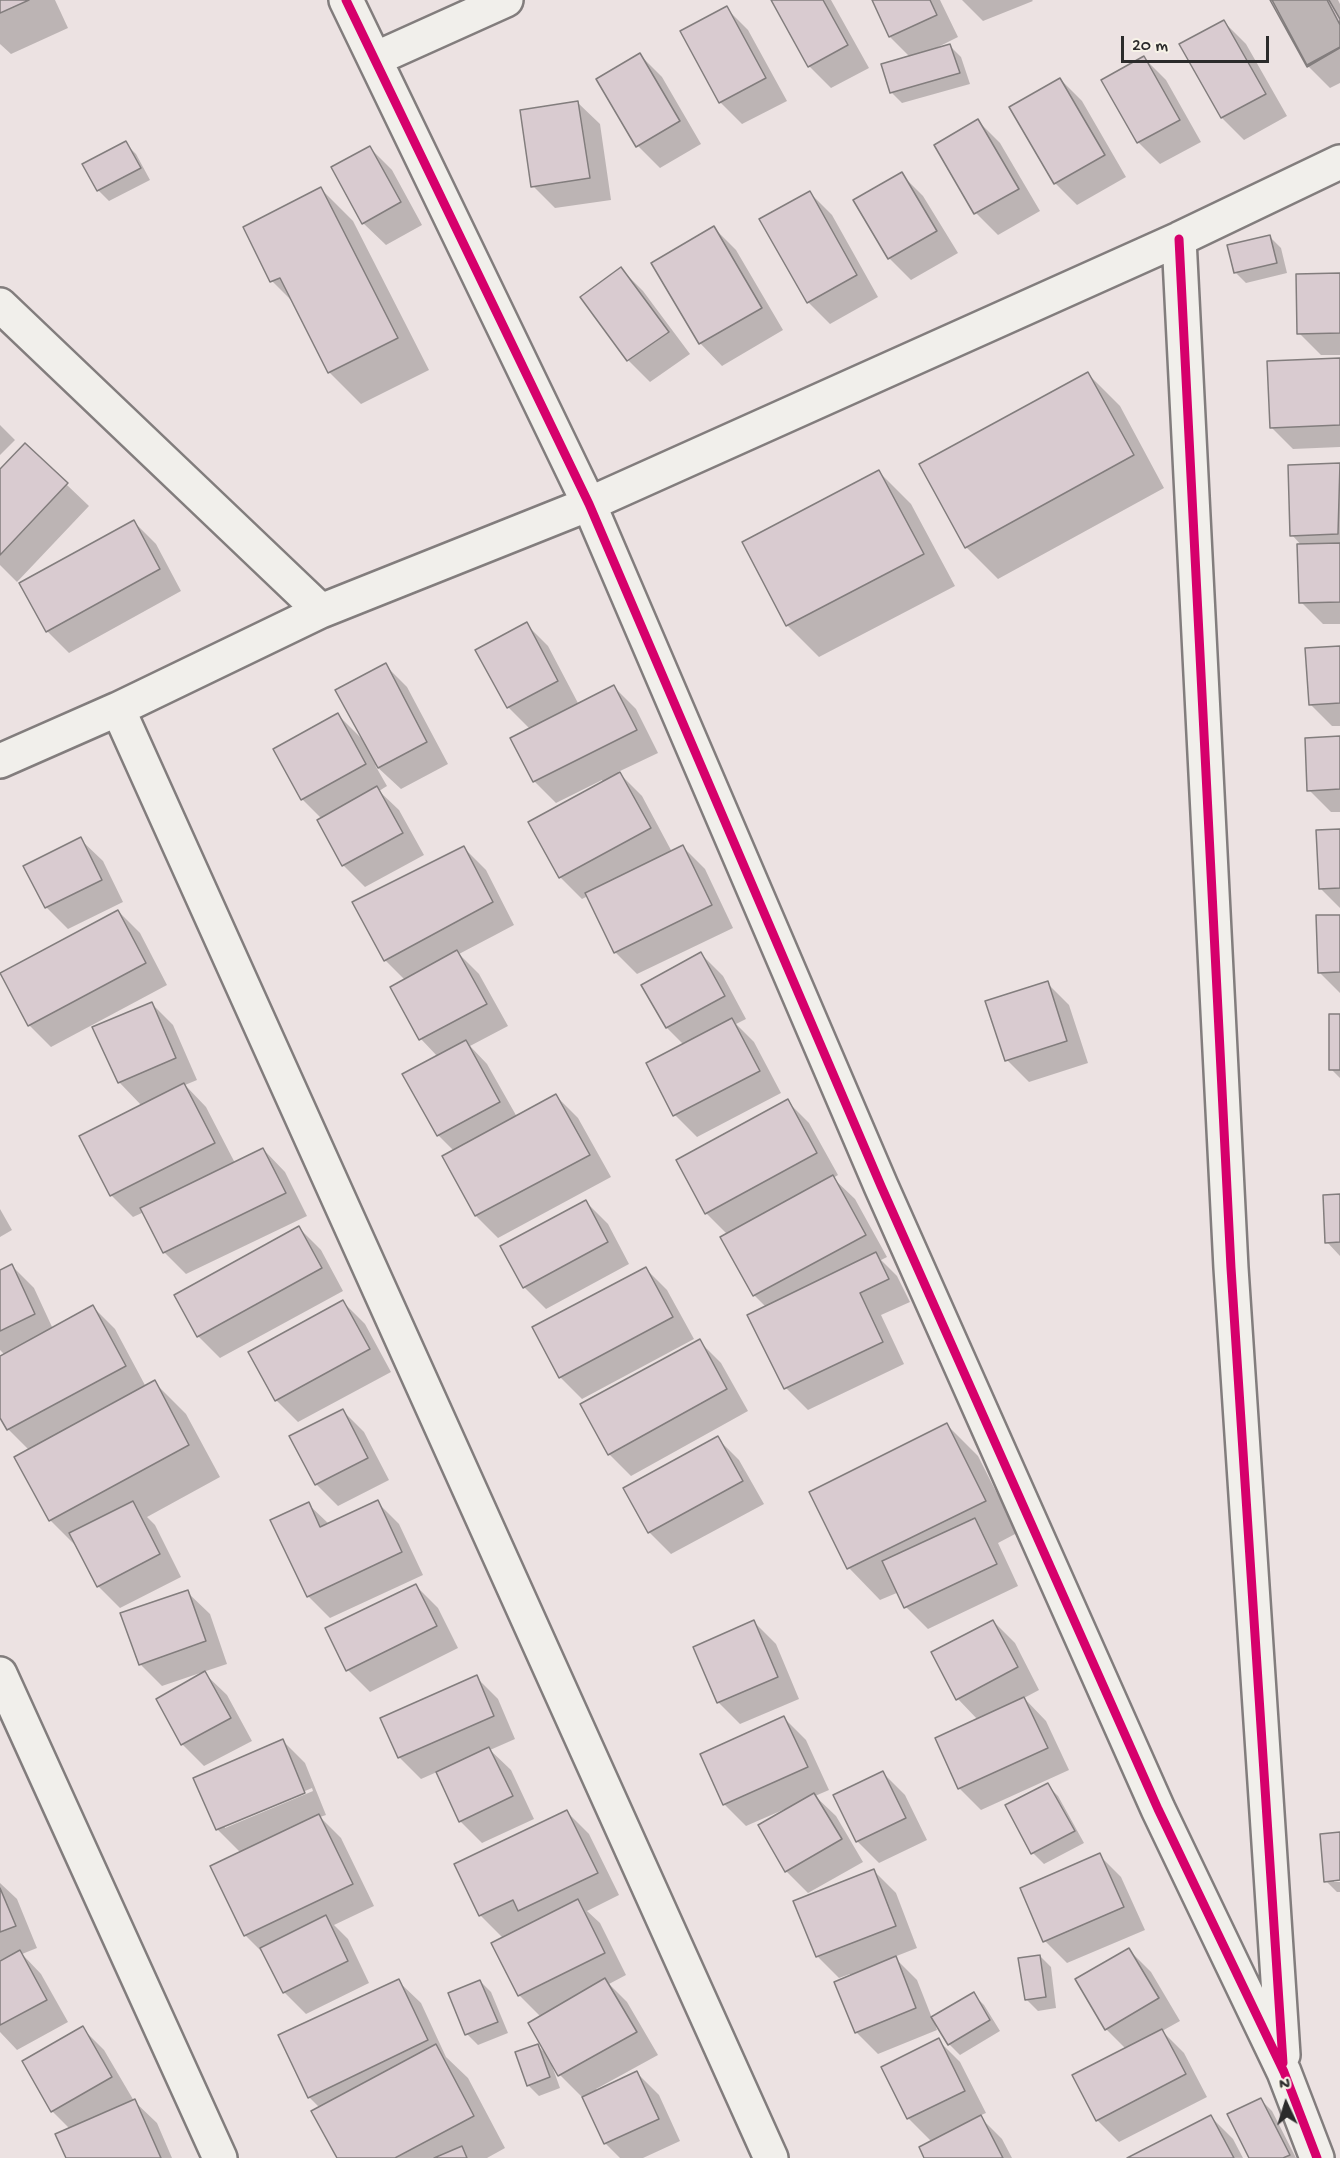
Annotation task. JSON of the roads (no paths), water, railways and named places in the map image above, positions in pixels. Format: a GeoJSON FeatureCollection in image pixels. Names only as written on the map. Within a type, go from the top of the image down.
{"type":"FeatureCollection","features":[{"type":"Feature","properties":{"kind":"street"},"geometry":{"type":"LineString","coordinates":[[346,0],[589,504],[881,1186],[1158,1809],[1284,2072],[1317,2158]]}},
{"type":"Feature","properties":{"kind":"street"},"geometry":{"type":"LineString","coordinates":[[375,59],[506,0]]}},
{"type":"Feature","properties":{"kind":"street"},"geometry":{"type":"LineString","coordinates":[[0,761],[118,708],[321,611],[589,504],[1179,239],[1340,162]]}},
{"type":"Feature","properties":{"kind":"street"},"geometry":{"type":"LineString","coordinates":[[1179,239],[1231,1268],[1284,2072]]}},
{"type":"Feature","properties":{"kind":"street"},"geometry":{"type":"LineString","coordinates":[[0,304],[321,611]]}},
{"type":"Feature","properties":{"kind":"street"},"geometry":{"type":"LineString","coordinates":[[118,708],[771,2158]]}},
{"type":"Feature","properties":{"kind":"street"},"geometry":{"type":"LineString","coordinates":[[0,1674],[220,2158]]}}]}
